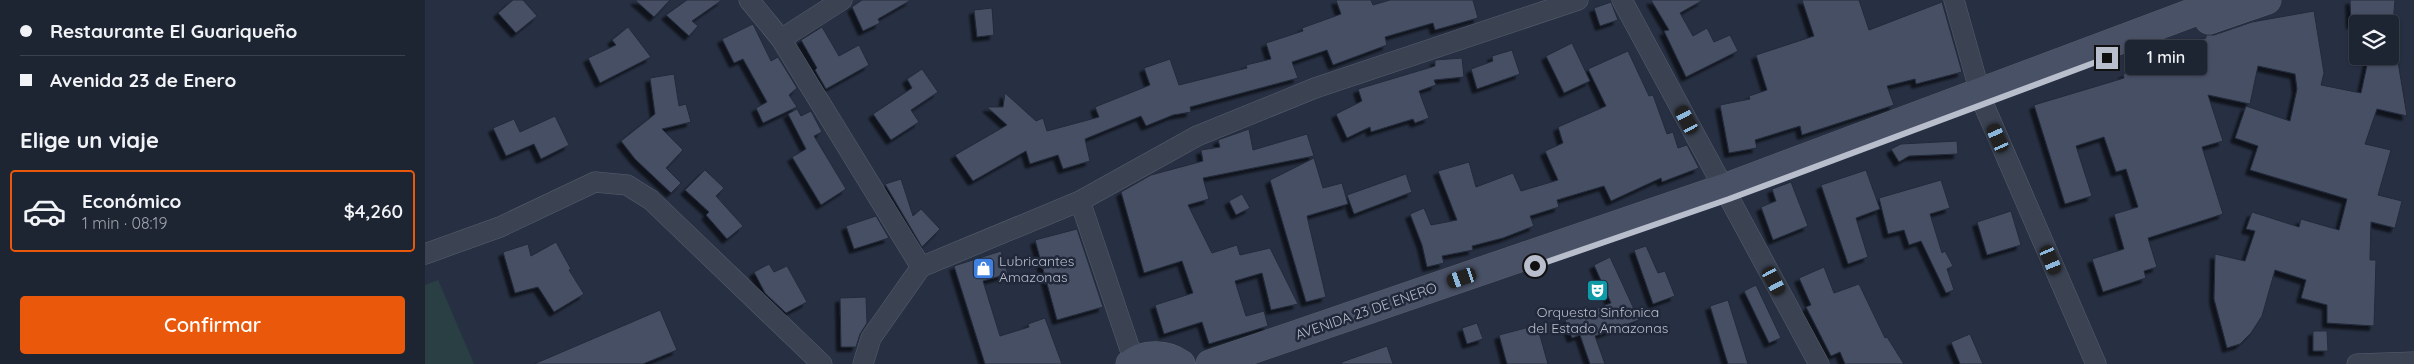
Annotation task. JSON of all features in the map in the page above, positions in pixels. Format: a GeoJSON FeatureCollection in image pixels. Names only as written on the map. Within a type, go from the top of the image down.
{"type":"FeatureCollection","features":[{"type":"Feature","properties":{"kind":"main road","name":"AVENIDA 23 DE ENERO"},"geometry":{"type":"LineString","coordinates":[[1263,364],[1982,97],[2226,0]]}},
{"type":"Feature","properties":{"kind":"main road","name":"AVENIDA 23 DE ENERO"},"geometry":{"type":"LineString","coordinates":[[1982,97],[2267,0]]}},
{"type":"Feature","properties":{"kind":"main road","name":"AVENIDA 23 DE ENERO"},"geometry":{"type":"LineString","coordinates":[[1210,364],[1726,193]]}},
{"type":"Feature","properties":{"kind":"main road"},"geometry":{"type":"LineString","coordinates":[[1132,362],[1148,356],[1162,356],[1181,364]]}},
{"type":"Feature","properties":{"kind":"street"},"geometry":{"type":"LineString","coordinates":[[749,0],[781,39],[921,267]]}},
{"type":"Feature","properties":{"kind":"street"},"geometry":{"type":"LineString","coordinates":[[781,39],[842,0]]}},
{"type":"Feature","properties":{"kind":"street"},"geometry":{"type":"LineString","coordinates":[[863,364],[871,338],[921,267],[1080,202],[1197,136],[1315,88],[1577,0]]}},
{"type":"Feature","properties":{"kind":"street"},"geometry":{"type":"LineString","coordinates":[[1622,0],[1819,364]]}},
{"type":"Feature","properties":{"kind":"street"},"geometry":{"type":"LineString","coordinates":[[1954,0],[1982,97],[2096,364]]}},
{"type":"Feature","properties":{"kind":"street"},"geometry":{"type":"LineString","coordinates":[[425,254],[500,227],[595,182],[627,185],[651,200],[822,364]]}},
{"type":"Feature","properties":{"kind":"street"},"geometry":{"type":"LineString","coordinates":[[1080,202],[1132,362]]}},
{"type":"Feature","properties":{"kind":"street"},"geometry":{"type":"LineString","coordinates":[[2357,364],[2414,362]]}},
{"type":"Feature","properties":{"kind":"green space"},"geometry":{"type":"Polygon","coordinates":[[[438,280],[474,364],[425,364],[425,285],[438,280]]]}},
{"type":"Feature","properties":{"kind":"building"},"geometry":{"type":"Polygon","coordinates":[[[513,0],[523,0],[537,16],[516,33],[498,13],[513,0]]]}},
{"type":"Feature","properties":{"kind":"building"},"geometry":{"type":"Polygon","coordinates":[[[635,0],[670,0],[654,17],[635,0]]]}},
{"type":"Feature","properties":{"kind":"building"},"geometry":{"type":"Polygon","coordinates":[[[687,0],[722,0],[692,21],[698,26],[689,36],[666,15],[687,0]]]}},
{"type":"Feature","properties":{"kind":"building"},"geometry":{"type":"Polygon","coordinates":[[[862,0],[911,0],[878,19],[880,23],[863,31],[852,7],[862,0]]]}},
{"type":"Feature","properties":{"kind":"building"},"geometry":{"type":"Polygon","coordinates":[[[1336,0],[1371,0],[1373,5],[1390,0],[1473,0],[1478,18],[1435,30],[1433,23],[1385,37],[1387,45],[1333,65],[1327,50],[1292,62],[1298,78],[1190,107],[1191,112],[1173,115],[1146,126],[1141,116],[1085,139],[1090,161],[1063,169],[1058,155],[1030,164],[1026,151],[973,181],[955,155],[1007,125],[987,107],[1003,107],[1005,93],[1036,121],[1043,118],[1047,131],[1099,117],[1095,107],[1150,85],[1144,68],[1170,59],[1179,85],[1247,68],[1246,65],[1271,59],[1266,43],[1303,31],[1302,28],[1341,14],[1336,0]]]}},
{"type":"Feature","properties":{"kind":"building"},"geometry":{"type":"Polygon","coordinates":[[[1651,0],[1703,0],[1680,13],[1693,36],[1707,28],[1714,42],[1730,35],[1738,51],[1686,77],[1664,31],[1669,30],[1651,0]]]}},
{"type":"Feature","properties":{"kind":"building"},"geometry":{"type":"Polygon","coordinates":[[[1802,0],[1859,0],[1869,30],[1942,2],[1962,72],[1916,84],[1915,79],[1887,86],[1894,105],[1802,135],[1800,126],[1755,140],[1757,148],[1729,153],[1720,105],[1750,99],[1749,96],[1767,90],[1756,55],[1814,36],[1802,0]]]}},
{"type":"Feature","properties":{"kind":"building"},"geometry":{"type":"Polygon","coordinates":[[[2350,0],[2395,0],[2394,15],[2351,15],[2350,0]]]}},
{"type":"Feature","properties":{"kind":"building"},"geometry":{"type":"Polygon","coordinates":[[[1611,2],[1618,20],[1600,26],[1594,8],[1611,2]]]}},
{"type":"Feature","properties":{"kind":"building"},"geometry":{"type":"Polygon","coordinates":[[[992,8],[994,35],[977,37],[974,10],[992,8]]]}},
{"type":"Feature","properties":{"kind":"building"},"geometry":{"type":"Polygon","coordinates":[[[2314,11],[2324,73],[2321,85],[2361,93],[2367,65],[2398,65],[2407,116],[2377,109],[2365,144],[2391,150],[2378,195],[2402,201],[2395,228],[2371,222],[2370,260],[2376,260],[2374,326],[2327,323],[2327,305],[2301,298],[2306,280],[2275,270],[2262,316],[2251,333],[2240,344],[2227,348],[2214,299],[2215,254],[2245,261],[2255,231],[2246,229],[2252,212],[2299,227],[2301,219],[2339,230],[2347,199],[2250,170],[2258,146],[2235,138],[2246,106],[2290,121],[2297,89],[2295,74],[2258,66],[2250,104],[2208,95],[2223,141],[2202,147],[2223,214],[2148,238],[2157,267],[2144,271],[2146,278],[2103,292],[2092,259],[2124,249],[2114,214],[2138,207],[2126,169],[2116,172],[2104,137],[2076,146],[2092,196],[2065,204],[2034,105],[2124,78],[2123,74],[2174,58],[2172,45],[2206,38],[2206,35],[2214,35],[2252,22],[2314,11]]]}},
{"type":"Feature","properties":{"kind":"building"},"geometry":{"type":"Polygon","coordinates":[[[753,24],[771,61],[778,57],[797,88],[789,95],[797,107],[763,123],[756,108],[767,102],[743,59],[734,63],[722,39],[753,24]]]}},
{"type":"Feature","properties":{"kind":"building"},"geometry":{"type":"Polygon","coordinates":[[[628,27],[651,57],[600,83],[588,58],[616,45],[612,40],[628,27]]]}},
{"type":"Feature","properties":{"kind":"building"},"geometry":{"type":"Polygon","coordinates":[[[822,27],[839,56],[859,45],[869,65],[826,89],[815,70],[817,68],[801,40],[822,27]]]}},
{"type":"Feature","properties":{"kind":"building"},"geometry":{"type":"Polygon","coordinates":[[[1572,43],[1590,81],[1564,93],[1546,56],[1572,43]]]}},
{"type":"Feature","properties":{"kind":"building"},"geometry":{"type":"Polygon","coordinates":[[[1512,50],[1520,74],[1477,89],[1471,69],[1493,61],[1492,56],[1512,50]]]}},
{"type":"Feature","properties":{"kind":"building"},"geometry":{"type":"Polygon","coordinates":[[[1628,51],[1649,96],[1653,95],[1667,134],[1673,132],[1678,148],[1687,145],[1699,168],[1662,182],[1661,178],[1611,201],[1604,186],[1557,200],[1559,207],[1530,216],[1534,226],[1503,238],[1472,246],[1473,250],[1442,256],[1444,263],[1427,267],[1422,245],[1410,214],[1424,208],[1431,225],[1457,220],[1438,171],[1469,162],[1476,187],[1513,173],[1521,191],[1558,180],[1545,151],[1563,143],[1558,127],[1606,106],[1588,69],[1628,51]]]}},
{"type":"Feature","properties":{"kind":"building"},"geometry":{"type":"Polygon","coordinates":[[[1462,58],[1464,77],[1434,80],[1436,85],[1419,91],[1429,118],[1415,123],[1413,119],[1371,132],[1370,127],[1347,138],[1336,114],[1362,101],[1358,89],[1435,66],[1435,60],[1462,58]]]}},
{"type":"Feature","properties":{"kind":"building"},"geometry":{"type":"Polygon","coordinates":[[[922,69],[938,92],[911,110],[919,122],[891,140],[873,114],[912,88],[907,79],[922,69]]]}},
{"type":"Feature","properties":{"kind":"building"},"geometry":{"type":"Polygon","coordinates":[[[674,74],[679,106],[686,104],[691,122],[662,129],[683,150],[666,168],[681,183],[671,193],[635,159],[621,141],[655,114],[650,78],[674,74]]]}},
{"type":"Feature","properties":{"kind":"building"},"geometry":{"type":"Polygon","coordinates":[[[797,109],[801,116],[811,111],[822,132],[814,136],[846,189],[821,205],[792,157],[806,149],[788,114],[797,109]]]}},
{"type":"Feature","properties":{"kind":"building"},"geometry":{"type":"Polygon","coordinates":[[[555,116],[569,145],[541,159],[534,144],[506,156],[493,128],[514,119],[520,132],[555,116]]]}},
{"type":"Feature","properties":{"kind":"building"},"geometry":{"type":"Polygon","coordinates":[[[1249,129],[1253,150],[1307,134],[1314,156],[1203,178],[1209,199],[1188,205],[1212,253],[1237,245],[1240,255],[1270,248],[1298,304],[1271,310],[1262,273],[1235,281],[1246,316],[1264,311],[1268,326],[1209,344],[1202,322],[1164,334],[1155,305],[1193,293],[1182,261],[1144,273],[1121,192],[1151,175],[1203,161],[1201,150],[1220,147],[1218,140],[1249,129]]]}},
{"type":"Feature","properties":{"kind":"building"},"geometry":{"type":"Polygon","coordinates":[[[1957,141],[1958,154],[1909,156],[1899,162],[1891,149],[1901,144],[1957,141]]]}},
{"type":"Feature","properties":{"kind":"building"},"geometry":{"type":"Polygon","coordinates":[[[1314,158],[1323,188],[1342,183],[1348,204],[1307,216],[1326,297],[1306,302],[1270,180],[1314,158]]]}},
{"type":"Feature","properties":{"kind":"building"},"geometry":{"type":"Polygon","coordinates":[[[705,170],[724,188],[716,196],[743,226],[727,239],[706,215],[709,212],[685,190],[705,170]]]}},
{"type":"Feature","properties":{"kind":"building"},"geometry":{"type":"Polygon","coordinates":[[[1866,170],[1880,209],[1856,218],[1868,257],[1848,264],[1821,185],[1866,170]]]}},
{"type":"Feature","properties":{"kind":"building"},"geometry":{"type":"Polygon","coordinates":[[[1406,174],[1412,192],[1354,214],[1347,195],[1406,174]]]}},
{"type":"Feature","properties":{"kind":"building"},"geometry":{"type":"Polygon","coordinates":[[[901,179],[913,216],[921,209],[940,229],[922,247],[885,184],[901,179]]]}},
{"type":"Feature","properties":{"kind":"building"},"geometry":{"type":"Polygon","coordinates":[[[1941,180],[1950,208],[1930,214],[1942,253],[1945,251],[1953,266],[1947,269],[1954,290],[1946,293],[1921,241],[1909,245],[1904,230],[1888,234],[1879,198],[1941,180]]]}},
{"type":"Feature","properties":{"kind":"building"},"geometry":{"type":"Polygon","coordinates":[[[1791,182],[1808,226],[1773,240],[1761,207],[1776,201],[1772,189],[1791,182]]]}},
{"type":"Feature","properties":{"kind":"building"},"geometry":{"type":"Polygon","coordinates":[[[1242,194],[1250,208],[1236,215],[1229,201],[1242,194]]]}},
{"type":"Feature","properties":{"kind":"building"},"geometry":{"type":"Polygon","coordinates":[[[2011,211],[2021,245],[1987,255],[1977,222],[2011,211]]]}},
{"type":"Feature","properties":{"kind":"building"},"geometry":{"type":"Polygon","coordinates":[[[876,216],[889,238],[854,249],[846,226],[876,216]]]}},
{"type":"Feature","properties":{"kind":"building"},"geometry":{"type":"Polygon","coordinates":[[[1077,229],[1103,307],[1057,320],[1035,240],[1077,229]]]}},
{"type":"Feature","properties":{"kind":"building"},"geometry":{"type":"Polygon","coordinates":[[[556,242],[571,269],[569,270],[584,294],[554,312],[538,287],[515,293],[503,252],[528,244],[531,256],[556,242]]]}},
{"type":"Feature","properties":{"kind":"building"},"geometry":{"type":"Polygon","coordinates":[[[1646,246],[1658,273],[1665,271],[1675,296],[1653,304],[1634,250],[1646,246]]]}},
{"type":"Feature","properties":{"kind":"building"},"geometry":{"type":"Polygon","coordinates":[[[1001,251],[1008,274],[983,281],[1000,336],[1029,327],[1028,324],[1045,318],[1062,364],[985,364],[954,266],[1001,251]]]}},
{"type":"Feature","properties":{"kind":"building"},"geometry":{"type":"Polygon","coordinates":[[[1610,257],[1639,320],[1595,336],[1605,364],[1590,364],[1580,335],[1572,338],[1565,320],[1611,303],[1594,265],[1610,257]]]}},
{"type":"Feature","properties":{"kind":"building"},"geometry":{"type":"Polygon","coordinates":[[[769,264],[774,272],[787,266],[807,302],[786,313],[765,293],[754,272],[769,264]]]}},
{"type":"Feature","properties":{"kind":"building"},"geometry":{"type":"Polygon","coordinates":[[[1824,267],[1834,293],[1859,284],[1885,338],[1887,337],[1904,364],[1845,364],[1840,352],[1831,356],[1806,307],[1811,305],[1799,278],[1824,267]]]}},
{"type":"Feature","properties":{"kind":"building"},"geometry":{"type":"Polygon","coordinates":[[[1756,285],[1781,338],[1769,343],[1744,291],[1756,285]]]}},
{"type":"Feature","properties":{"kind":"building"},"geometry":{"type":"Polygon","coordinates":[[[866,297],[867,323],[860,334],[856,347],[841,347],[840,298],[866,297]]]}},
{"type":"Feature","properties":{"kind":"building"},"geometry":{"type":"Polygon","coordinates":[[[1728,300],[1748,364],[1728,364],[1710,306],[1728,300]]]}},
{"type":"Feature","properties":{"kind":"building"},"geometry":{"type":"Polygon","coordinates":[[[660,310],[677,350],[643,364],[534,364],[660,310]]]}},
{"type":"Feature","properties":{"kind":"building"},"geometry":{"type":"Polygon","coordinates":[[[1477,323],[1483,339],[1467,344],[1462,328],[1477,323]]]}},
{"type":"Feature","properties":{"kind":"building"},"geometry":{"type":"Polygon","coordinates":[[[1537,325],[1548,364],[1507,364],[1499,335],[1537,325]]]}},
{"type":"Feature","properties":{"kind":"building"},"geometry":{"type":"Polygon","coordinates":[[[2313,331],[2327,331],[2328,351],[2313,351],[2313,331]]]}},
{"type":"Feature","properties":{"kind":"building"},"geometry":{"type":"Polygon","coordinates":[[[1970,334],[1983,364],[1960,364],[1951,342],[1970,334]]]}},
{"type":"Feature","properties":{"kind":"building"},"geometry":{"type":"Polygon","coordinates":[[[1387,346],[1393,364],[1342,364],[1342,362],[1387,346]]]}},
{"type":"Feature","properties":{"kind":"place","name":"Lubricantes Amazonas"},"geometry":{"type":"Point","coordinates":[983,269]}},
{"type":"Feature","properties":{"kind":"place","name":"Orquesta Sinfonica del Estado Amazonas"},"geometry":{"type":"Point","coordinates":[1598,290]}},
{"type":"Feature","properties":{"kind":"route"},"geometry":{"type":"LineString","coordinates":[[1535,266],[1729,199],[2107,58]]}}]}
